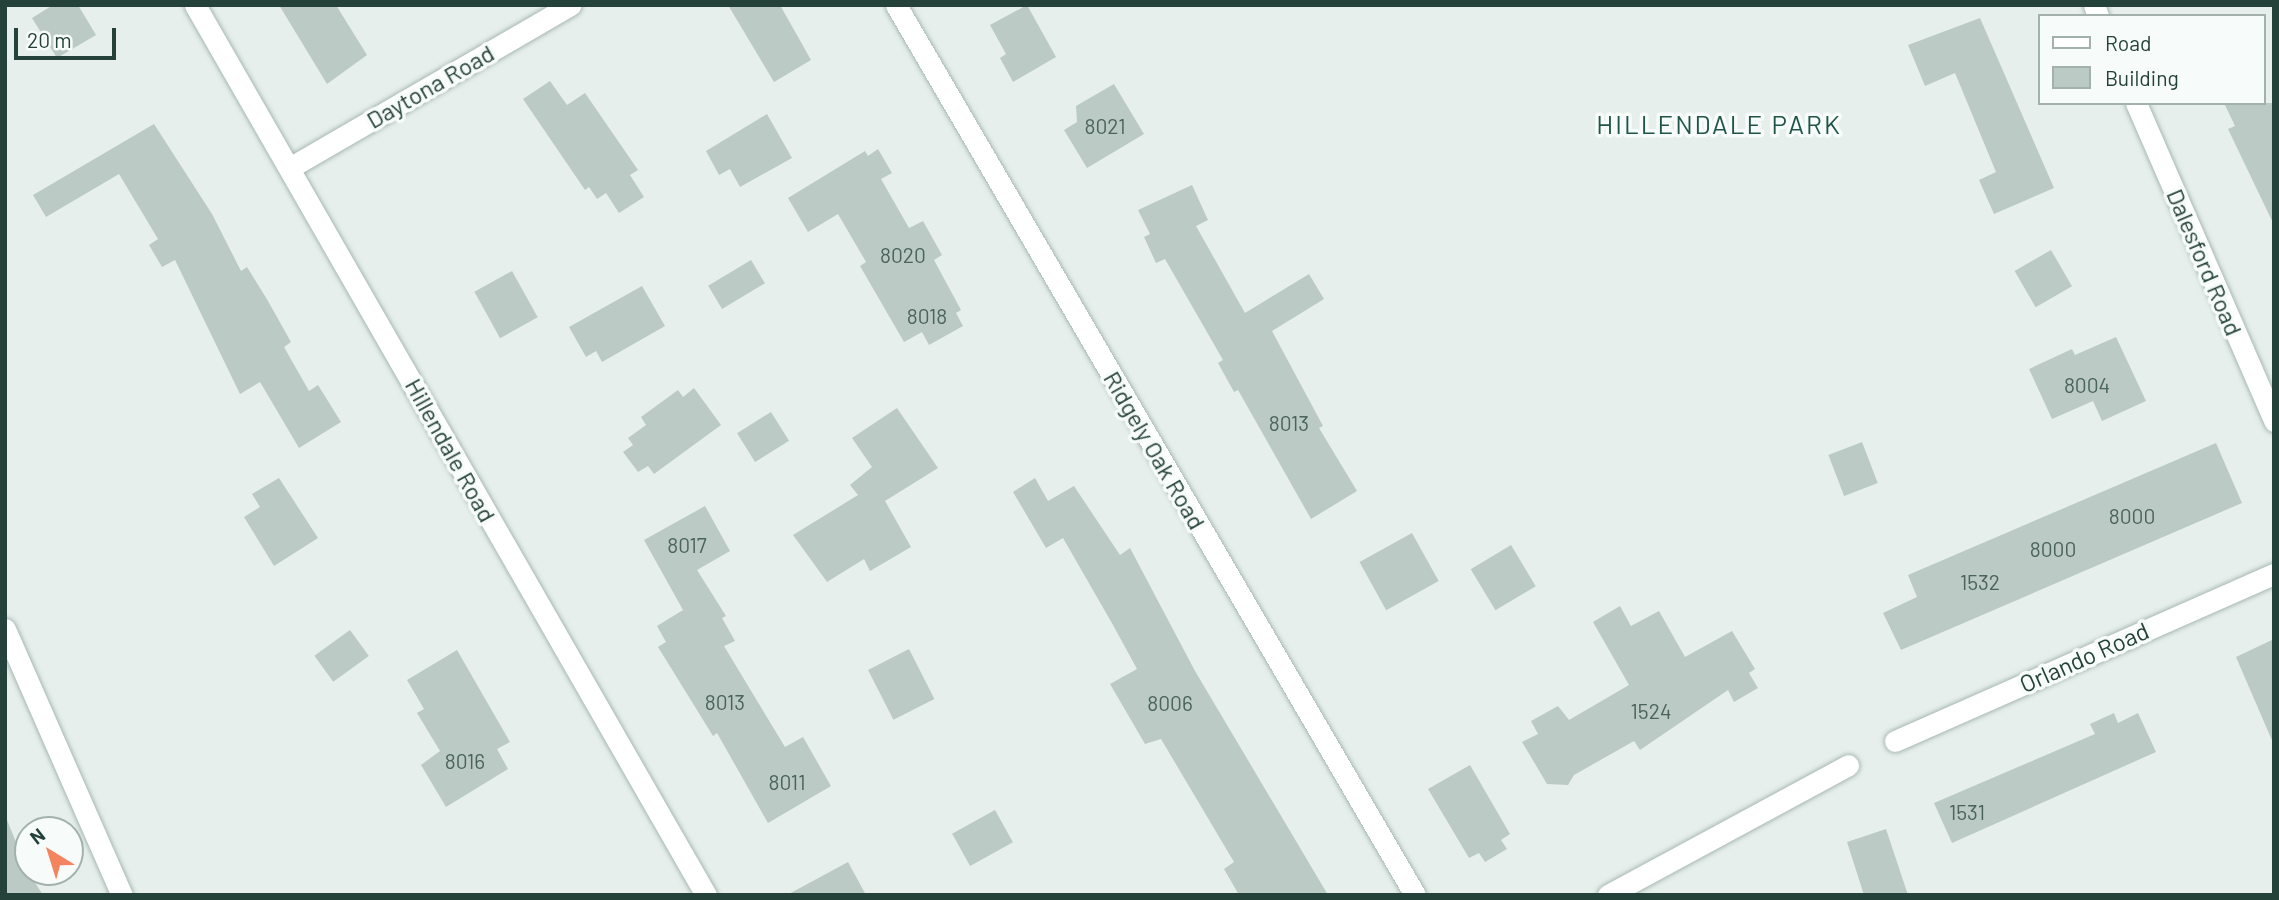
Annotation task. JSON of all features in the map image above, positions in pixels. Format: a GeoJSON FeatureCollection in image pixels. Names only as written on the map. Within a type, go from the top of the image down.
{"type":"FeatureCollection","features":[{"type":"Feature","properties":{"kind":"street","name":"Hillendale Road"},"geometry":{"type":"LineString","coordinates":[[195,5],[291,167],[706,895]]}},
{"type":"Feature","properties":{"kind":"street","name":"Daytona Road"},"geometry":{"type":"LineString","coordinates":[[291,167],[569,5]]}},
{"type":"Feature","properties":{"kind":"street","name":"Ridgely Oak Road"},"geometry":{"type":"LineString","coordinates":[[896,5],[1415,895]]}},
{"type":"Feature","properties":{"kind":"street","name":"Dalesford Road"},"geometry":{"type":"LineString","coordinates":[[2137,105],[2274,421]]}},
{"type":"Feature","properties":{"kind":"street","name":"Orlando Road"},"geometry":{"type":"LineString","coordinates":[[1895,741],[2274,574]]}},
{"type":"Feature","properties":{"kind":"street"},"geometry":{"type":"LineString","coordinates":[[5,629],[122,895]]}},
{"type":"Feature","properties":{"kind":"street"},"geometry":{"type":"LineString","coordinates":[[1608,895],[1848,765]]}},
{"type":"Feature","properties":{"kind":"building"},"geometry":{"type":"Polygon","coordinates":[[[53,5],[78,5],[96,35],[57,58],[32,18],[53,5]]]}},
{"type":"Feature","properties":{"kind":"building"},"geometry":{"type":"Polygon","coordinates":[[[279,5],[336,5],[367,55],[327,84],[279,5]]]}},
{"type":"Feature","properties":{"kind":"building"},"geometry":{"type":"Polygon","coordinates":[[[728,5],[780,5],[811,60],[774,82],[728,5]]]}},
{"type":"Feature","properties":{"kind":"building"},"geometry":{"type":"Polygon","coordinates":[[[1027,5],[1056,57],[1013,82],[1000,58],[1006,54],[990,25],[1027,5]]]}},
{"type":"Feature","properties":{"kind":"building"},"geometry":{"type":"Polygon","coordinates":[[[1980,18],[2054,188],[1994,214],[1979,180],[1996,172],[1955,73],[1925,86],[1908,45],[1980,18]]]}},
{"type":"Feature","properties":{"kind":"building"},"geometry":{"type":"Polygon","coordinates":[[[550,81],[567,105],[585,93],[638,170],[630,175],[644,197],[619,213],[606,193],[597,199],[589,187],[585,190],[523,99],[550,81]]]}},
{"type":"Feature","properties":{"kind":"building"},"geometry":{"type":"Polygon","coordinates":[[[1114,84],[1144,134],[1087,168],[1064,130],[1077,122],[1076,106],[1114,84]]]}},
{"type":"Feature","properties":{"kind":"building"},"geometry":{"type":"Polygon","coordinates":[[[2274,103],[2274,225],[2228,129],[2235,126],[2225,105],[2274,103]]]}},
{"type":"Feature","properties":{"kind":"building"},"geometry":{"type":"Polygon","coordinates":[[[767,114],[792,158],[740,187],[730,169],[719,175],[706,151],[767,114]]]}},
{"type":"Feature","properties":{"kind":"building"},"geometry":{"type":"Polygon","coordinates":[[[154,124],[212,214],[241,271],[247,267],[268,301],[291,342],[284,347],[309,391],[318,385],[341,422],[299,448],[260,382],[240,394],[175,260],[162,267],[149,245],[158,239],[119,174],[46,217],[33,195],[154,124]]]}},
{"type":"Feature","properties":{"kind":"building"},"geometry":{"type":"Polygon","coordinates":[[[878,149],[892,173],[881,179],[909,228],[923,221],[942,255],[934,260],[961,310],[956,313],[963,326],[929,345],[922,332],[904,342],[860,266],[866,262],[838,214],[808,232],[788,198],[865,151],[868,156],[878,149]]]}},
{"type":"Feature","properties":{"kind":"building"},"geometry":{"type":"Polygon","coordinates":[[[1192,185],[1208,220],[1196,226],[1245,313],[1309,274],[1324,299],[1272,331],[1323,426],[1319,428],[1357,491],[1311,519],[1238,390],[1234,392],[1218,363],[1223,360],[1165,259],[1156,263],[1144,237],[1150,234],[1138,210],[1192,185]]]}},
{"type":"Feature","properties":{"kind":"building"},"geometry":{"type":"Polygon","coordinates":[[[2051,250],[2072,286],[2036,307],[2015,271],[2051,250]]]}},
{"type":"Feature","properties":{"kind":"building"},"geometry":{"type":"Polygon","coordinates":[[[751,260],[765,283],[722,309],[708,286],[751,260]]]}},
{"type":"Feature","properties":{"kind":"building"},"geometry":{"type":"Polygon","coordinates":[[[512,271],[538,317],[500,338],[474,292],[512,271]]]}},
{"type":"Feature","properties":{"kind":"building"},"geometry":{"type":"Polygon","coordinates":[[[642,286],[665,326],[602,362],[596,351],[586,357],[569,327],[642,286]]]}},
{"type":"Feature","properties":{"kind":"building"},"geometry":{"type":"Polygon","coordinates":[[[2116,337],[2146,401],[2102,421],[2093,401],[2052,419],[2029,369],[2072,349],[2075,355],[2116,337]]]}},
{"type":"Feature","properties":{"kind":"building"},"geometry":{"type":"Polygon","coordinates":[[[694,388],[721,425],[654,474],[648,466],[638,472],[623,452],[633,445],[628,438],[646,425],[641,417],[678,390],[683,397],[694,388]]]}},
{"type":"Feature","properties":{"kind":"building"},"geometry":{"type":"Polygon","coordinates":[[[897,408],[938,468],[885,501],[911,547],[870,571],[864,559],[827,582],[793,535],[858,495],[850,485],[872,467],[852,438],[897,408]]]}},
{"type":"Feature","properties":{"kind":"building"},"geometry":{"type":"Polygon","coordinates":[[[771,412],[789,441],[755,462],[737,433],[771,412]]]}},
{"type":"Feature","properties":{"kind":"building"},"geometry":{"type":"Polygon","coordinates":[[[1862,442],[1878,483],[1844,496],[1828,455],[1862,442]]]}},
{"type":"Feature","properties":{"kind":"building"},"geometry":{"type":"Polygon","coordinates":[[[2216,443],[2242,503],[1901,650],[1883,613],[1917,597],[1908,575],[2216,443]]]}},
{"type":"Feature","properties":{"kind":"building"},"geometry":{"type":"Polygon","coordinates":[[[279,478],[318,538],[274,566],[244,517],[260,507],[252,494],[279,478]]]}},
{"type":"Feature","properties":{"kind":"building"},"geometry":{"type":"Polygon","coordinates":[[[1035,478],[1048,501],[1074,486],[1120,555],[1130,548],[1195,671],[1328,895],[1239,895],[1224,869],[1234,862],[1161,739],[1145,744],[1110,684],[1137,669],[1113,625],[1063,538],[1046,548],[1013,492],[1035,478]]]}},
{"type":"Feature","properties":{"kind":"building"},"geometry":{"type":"Polygon","coordinates":[[[705,506],[730,551],[697,570],[726,616],[722,618],[735,641],[724,646],[785,747],[803,737],[831,786],[768,823],[717,733],[713,736],[658,647],[666,642],[657,626],[683,610],[644,540],[705,506]]]}},
{"type":"Feature","properties":{"kind":"building"},"geometry":{"type":"Polygon","coordinates":[[[1412,533],[1439,581],[1386,610],[1360,562],[1412,533]]]}},
{"type":"Feature","properties":{"kind":"building"},"geometry":{"type":"Polygon","coordinates":[[[1511,545],[1536,586],[1495,610],[1471,569],[1511,545]]]}},
{"type":"Feature","properties":{"kind":"building"},"geometry":{"type":"Polygon","coordinates":[[[1620,606],[1631,626],[1659,611],[1685,657],[1732,631],[1755,669],[1749,673],[1758,688],[1734,702],[1728,690],[1640,750],[1634,741],[1574,775],[1568,785],[1547,784],[1522,742],[1538,734],[1531,721],[1558,706],[1569,720],[1629,685],[1593,622],[1620,606]]]}},
{"type":"Feature","properties":{"kind":"building"},"geometry":{"type":"Polygon","coordinates":[[[350,630],[369,656],[333,682],[314,656],[350,630]]]}},
{"type":"Feature","properties":{"kind":"building"},"geometry":{"type":"Polygon","coordinates":[[[2274,639],[2274,745],[2236,657],[2274,639]]]}},
{"type":"Feature","properties":{"kind":"building"},"geometry":{"type":"Polygon","coordinates":[[[909,649],[934,699],[893,720],[868,670],[909,649]]]}},
{"type":"Feature","properties":{"kind":"building"},"geometry":{"type":"Polygon","coordinates":[[[457,650],[510,742],[497,749],[508,769],[446,807],[421,765],[440,751],[417,713],[424,709],[407,680],[457,650]]]}},
{"type":"Feature","properties":{"kind":"building"},"geometry":{"type":"Polygon","coordinates":[[[2114,713],[2118,723],[2138,713],[2156,752],[1952,843],[1934,803],[2095,734],[2090,724],[2114,713]]]}},
{"type":"Feature","properties":{"kind":"building"},"geometry":{"type":"Polygon","coordinates":[[[1470,765],[1510,834],[1501,840],[1507,849],[1485,862],[1479,853],[1469,858],[1428,789],[1470,765]]]}},
{"type":"Feature","properties":{"kind":"building"},"geometry":{"type":"Polygon","coordinates":[[[995,810],[1013,842],[970,866],[952,834],[995,810]]]}},
{"type":"Feature","properties":{"kind":"building"},"geometry":{"type":"Polygon","coordinates":[[[5,815],[14,837],[14,886],[37,886],[43,895],[5,895],[5,815]]]}},
{"type":"Feature","properties":{"kind":"building"},"geometry":{"type":"Polygon","coordinates":[[[1886,829],[1908,895],[1864,895],[1847,842],[1886,829]]]}},
{"type":"Feature","properties":{"kind":"building"},"geometry":{"type":"Polygon","coordinates":[[[848,862],[866,895],[787,895],[848,862]]]}},
{"type":"Feature","properties":{"kind":"district","name":"HILLENDALE PARK"},"geometry":{"type":"Point","coordinates":[1719,124]}}]}
